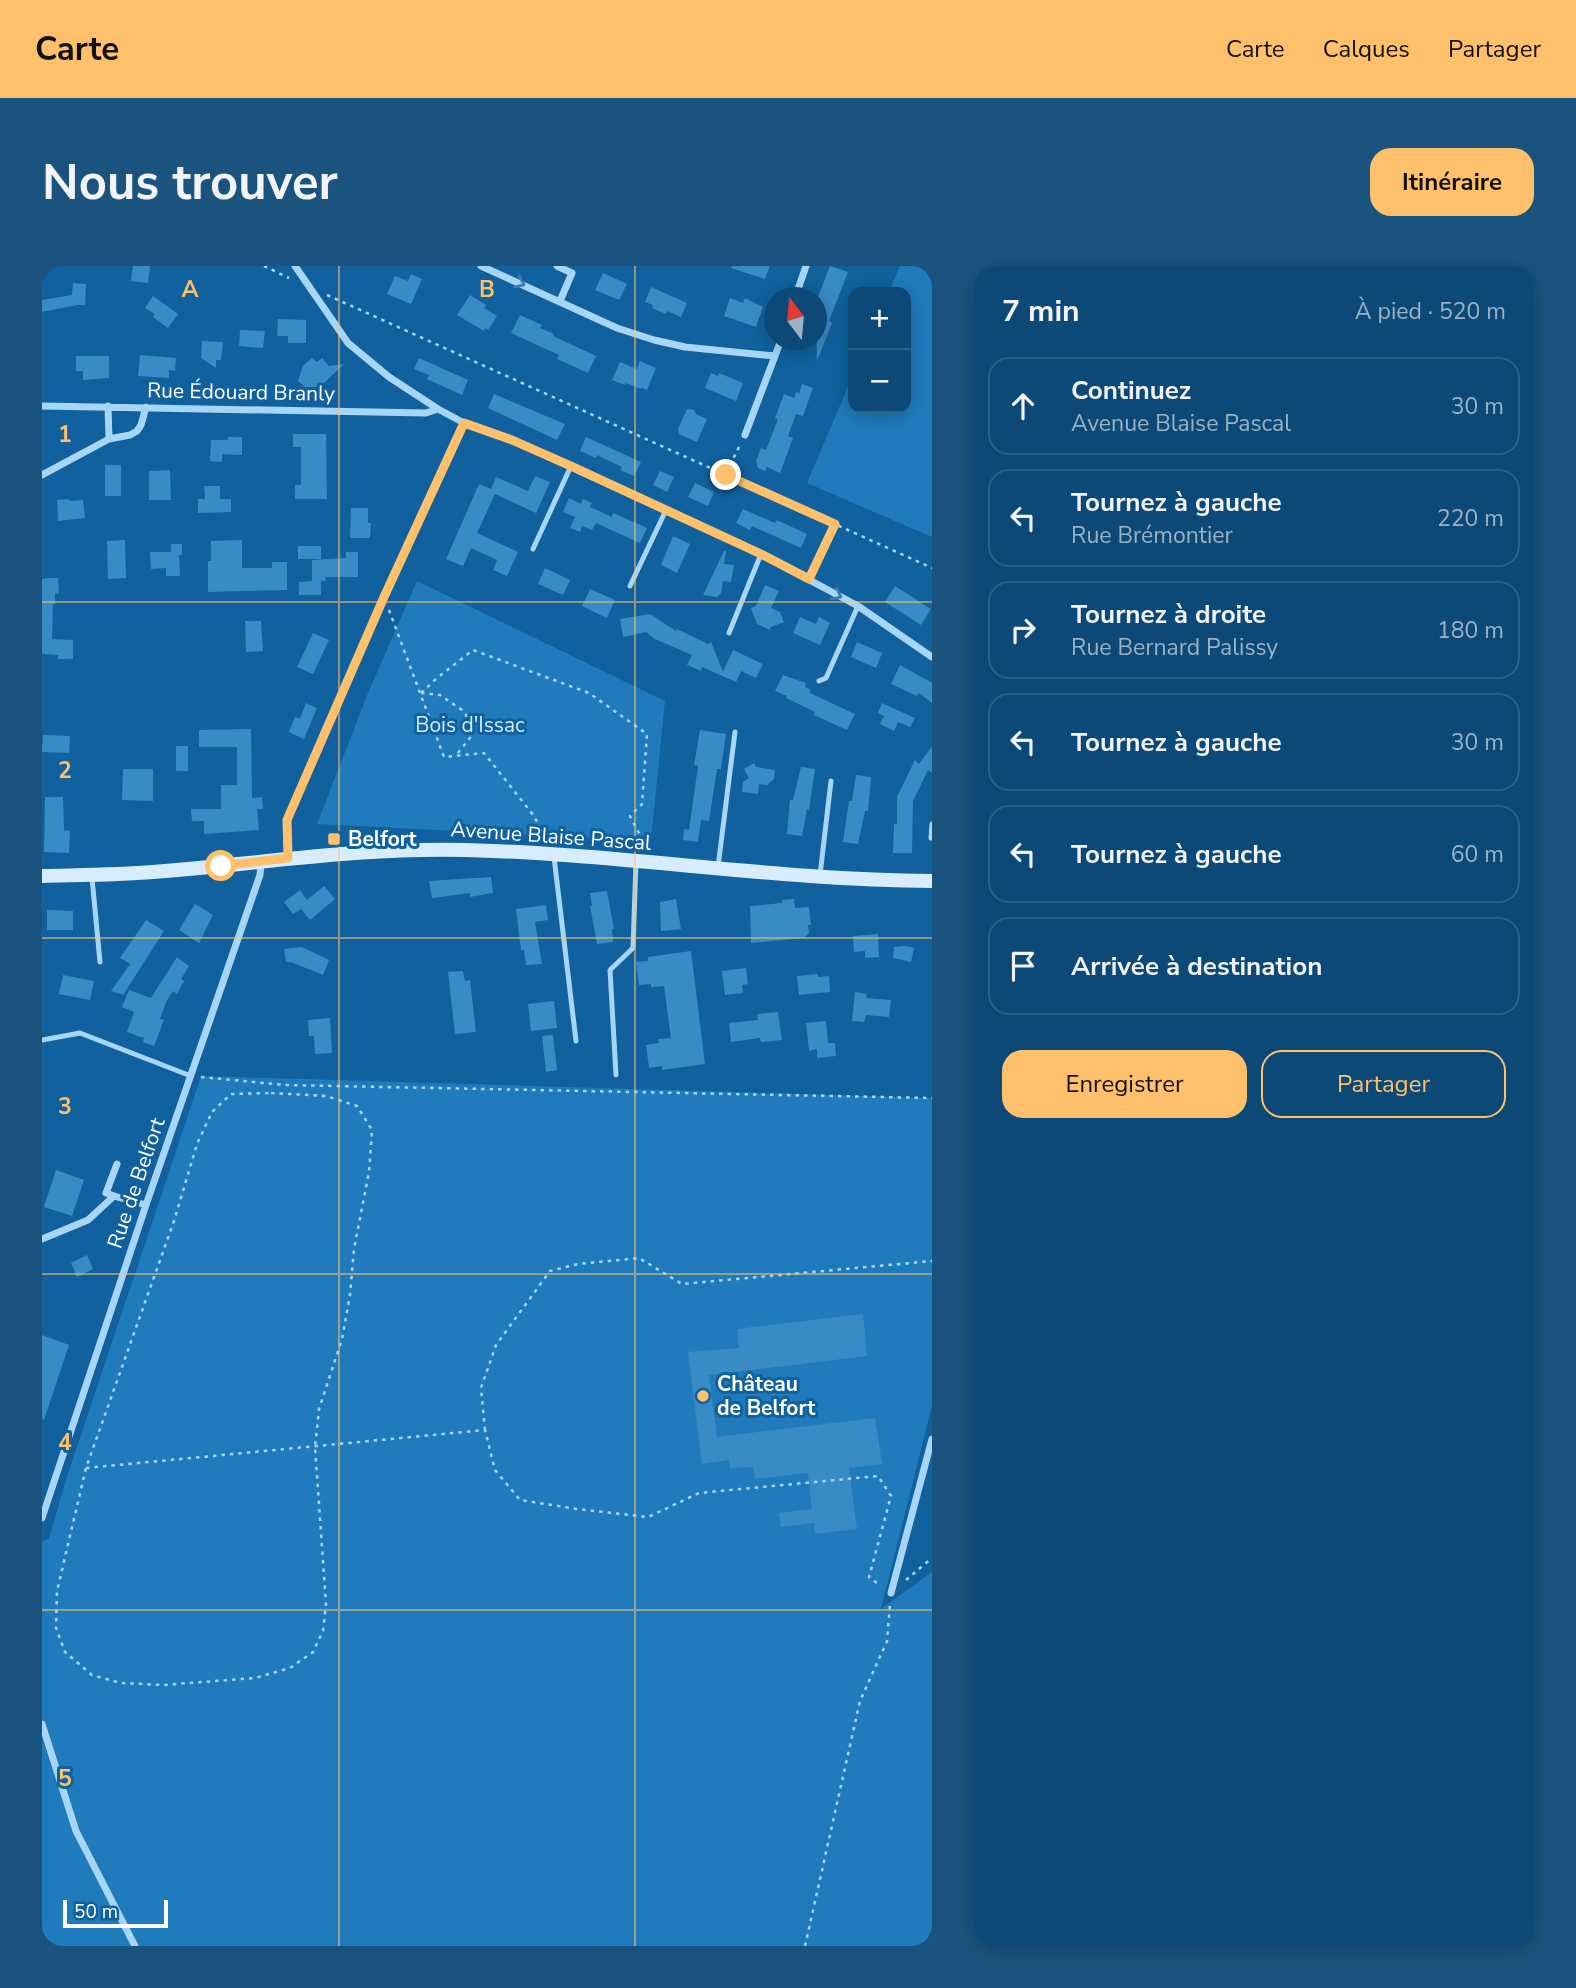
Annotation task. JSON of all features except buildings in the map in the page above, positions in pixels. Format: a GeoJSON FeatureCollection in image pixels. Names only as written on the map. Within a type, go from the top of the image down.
{"type":"FeatureCollection","features":[{"type":"Feature","properties":{"kind":"main road","name":"Avenue Blaise Pascal"},"geometry":{"type":"LineString","coordinates":[[42,876],[152,872],[261,860],[404,850],[465,850],[820,876],[932,881]]}},
{"type":"Feature","properties":{"kind":"street"},"geometry":{"type":"LineString","coordinates":[[295,266],[348,343],[389,377],[438,409],[464,423],[512,440],[571,466],[761,554],[858,606],[932,657]]}},
{"type":"Feature","properties":{"kind":"street"},"geometry":{"type":"LineString","coordinates":[[481,266],[617,328],[654,340],[685,347],[775,356]]}},
{"type":"Feature","properties":{"kind":"street"},"geometry":{"type":"LineString","coordinates":[[557,266],[574,269],[560,301]]}},
{"type":"Feature","properties":{"kind":"street"},"geometry":{"type":"LineString","coordinates":[[799,287],[806,266]]}},
{"type":"Feature","properties":{"kind":"street"},"geometry":{"type":"LineString","coordinates":[[745,436],[777,350]]}},
{"type":"Feature","properties":{"kind":"street","name":"Rue Édouard Branly"},"geometry":{"type":"LineString","coordinates":[[42,406],[426,413],[438,409]]}},
{"type":"Feature","properties":{"kind":"street"},"geometry":{"type":"LineString","coordinates":[[108,407],[109,439]]}},
{"type":"Feature","properties":{"kind":"street"},"geometry":{"type":"LineString","coordinates":[[42,475],[109,439],[137,431],[146,407]]}},
{"type":"Feature","properties":{"kind":"street"},"geometry":{"type":"LineString","coordinates":[[288,858],[287,820],[384,597],[464,423]]}},
{"type":"Feature","properties":{"kind":"street","name":"Rue de Belfort"},"geometry":{"type":"LineString","coordinates":[[42,1518],[260,875],[261,860]]}},
{"type":"Feature","properties":{"kind":"street"},"geometry":{"type":"LineString","coordinates":[[117,1164],[106,1194],[146,1205]]}},
{"type":"Feature","properties":{"kind":"street"},"geometry":{"type":"LineString","coordinates":[[42,1239],[88,1220],[114,1196]]}},
{"type":"Feature","properties":{"kind":"street"},"geometry":{"type":"LineString","coordinates":[[891,1593],[932,1439]]}},
{"type":"Feature","properties":{"kind":"street"},"geometry":{"type":"LineString","coordinates":[[42,1724],[76,1831],[135,1946]]}},
{"type":"Feature","properties":{"kind":"lane"},"geometry":{"type":"LineString","coordinates":[[533,549],[571,466]]}},
{"type":"Feature","properties":{"kind":"lane"},"geometry":{"type":"LineString","coordinates":[[630,586],[666,510]]}},
{"type":"Feature","properties":{"kind":"lane"},"geometry":{"type":"LineString","coordinates":[[729,633],[761,554]]}},
{"type":"Feature","properties":{"kind":"lane"},"geometry":{"type":"LineString","coordinates":[[819,681],[826,678],[858,606]]}},
{"type":"Feature","properties":{"kind":"lane"},"geometry":{"type":"LineString","coordinates":[[718,868],[735,732]]}},
{"type":"Feature","properties":{"kind":"lane"},"geometry":{"type":"LineString","coordinates":[[820,876],[831,781]]}},
{"type":"Feature","properties":{"kind":"lane"},"geometry":{"type":"LineString","coordinates":[[932,824],[932,838]]}},
{"type":"Feature","properties":{"kind":"lane"},"geometry":{"type":"LineString","coordinates":[[554,855],[576,1041]]}},
{"type":"Feature","properties":{"kind":"lane"},"geometry":{"type":"LineString","coordinates":[[616,1075],[610,970],[633,948],[636,862]]}},
{"type":"Feature","properties":{"kind":"lane"},"geometry":{"type":"LineString","coordinates":[[92,875],[100,962]]}},
{"type":"Feature","properties":{"kind":"lane"},"geometry":{"type":"LineString","coordinates":[[42,1040],[79,1033],[191,1076]]}},
{"type":"Feature","properties":{"kind":"path"},"geometry":{"type":"LineString","coordinates":[[264,266],[932,568]]}},
{"type":"Feature","properties":{"kind":"path"},"geometry":{"type":"LineString","coordinates":[[726,475],[745,436]]}},
{"type":"Feature","properties":{"kind":"path"},"geometry":{"type":"LineString","coordinates":[[809,579],[835,524]]}},
{"type":"Feature","properties":{"kind":"path"},"geometry":{"type":"LineString","coordinates":[[384,597],[444,757],[484,753],[534,816],[554,855]]}},
{"type":"Feature","properties":{"kind":"path"},"geometry":{"type":"LineString","coordinates":[[421,693],[473,650],[589,693],[648,734],[642,804],[630,816],[646,847]]}},
{"type":"Feature","properties":{"kind":"path"},"geometry":{"type":"LineString","coordinates":[[421,693],[440,695],[465,712],[473,734],[456,755]]}},
{"type":"Feature","properties":{"kind":"path"},"geometry":{"type":"LineString","coordinates":[[191,1076],[285,1085],[932,1098]]}},
{"type":"Feature","properties":{"kind":"path"},"geometry":{"type":"LineString","coordinates":[[231,1094],[326,1096],[357,1106],[372,1130],[369,1172],[354,1248],[350,1295],[342,1339],[320,1409],[315,1447],[326,1604],[323,1631],[313,1652],[290,1668],[255,1678],[163,1685],[121,1683],[92,1675],[65,1652],[56,1628],[57,1591],[86,1468],[174,1221],[197,1144],[212,1112],[231,1094]]}},
{"type":"Feature","properties":{"kind":"path"},"geometry":{"type":"LineString","coordinates":[[891,1593],[869,1577],[891,1496],[878,1476],[699,1493],[648,1517],[520,1500],[495,1470],[485,1430],[481,1388],[496,1345],[550,1271],[578,1264],[639,1258],[682,1284],[932,1261]]}},
{"type":"Feature","properties":{"kind":"path"},"geometry":{"type":"LineString","coordinates":[[86,1468],[485,1430]]}},
{"type":"Feature","properties":{"kind":"path"},"geometry":{"type":"LineString","coordinates":[[805,1946],[860,1701],[887,1641],[891,1593],[932,1558]]}},
{"type":"Feature","properties":{"kind":"green space"},"geometry":{"type":"Polygon","coordinates":[[[900,266],[932,266],[932,537],[807,483],[848,387],[848,413],[911,413],[911,287],[891,287],[900,266]]]}},
{"type":"Feature","properties":{"kind":"green space","name":"Bois d'Issac"},"geometry":{"type":"Polygon","coordinates":[[[417,581],[665,701],[651,841],[317,824],[368,693],[417,581]]]}},
{"type":"Feature","properties":{"kind":"green space"},"geometry":{"type":"Polygon","coordinates":[[[201,1076],[932,1098],[932,1405],[881,1609],[932,1572],[932,1946],[42,1946],[42,1541],[49,1539],[65,1483],[201,1076]]]}},
{"type":"Feature","properties":{"kind":"place","name":"Belfort"},"geometry":{"type":"Point","coordinates":[334,839]}},
{"type":"Feature","properties":{"kind":"place","name":"Château de Belfort"},"geometry":{"type":"Point","coordinates":[703,1396]}},
{"type":"Feature","properties":{"kind":"route"},"geometry":{"type":"LineString","coordinates":[[221,866],[288,858],[287,820],[384,597],[464,423],[512,440],[571,466],[809,579],[835,524],[726,475]]}}]}
